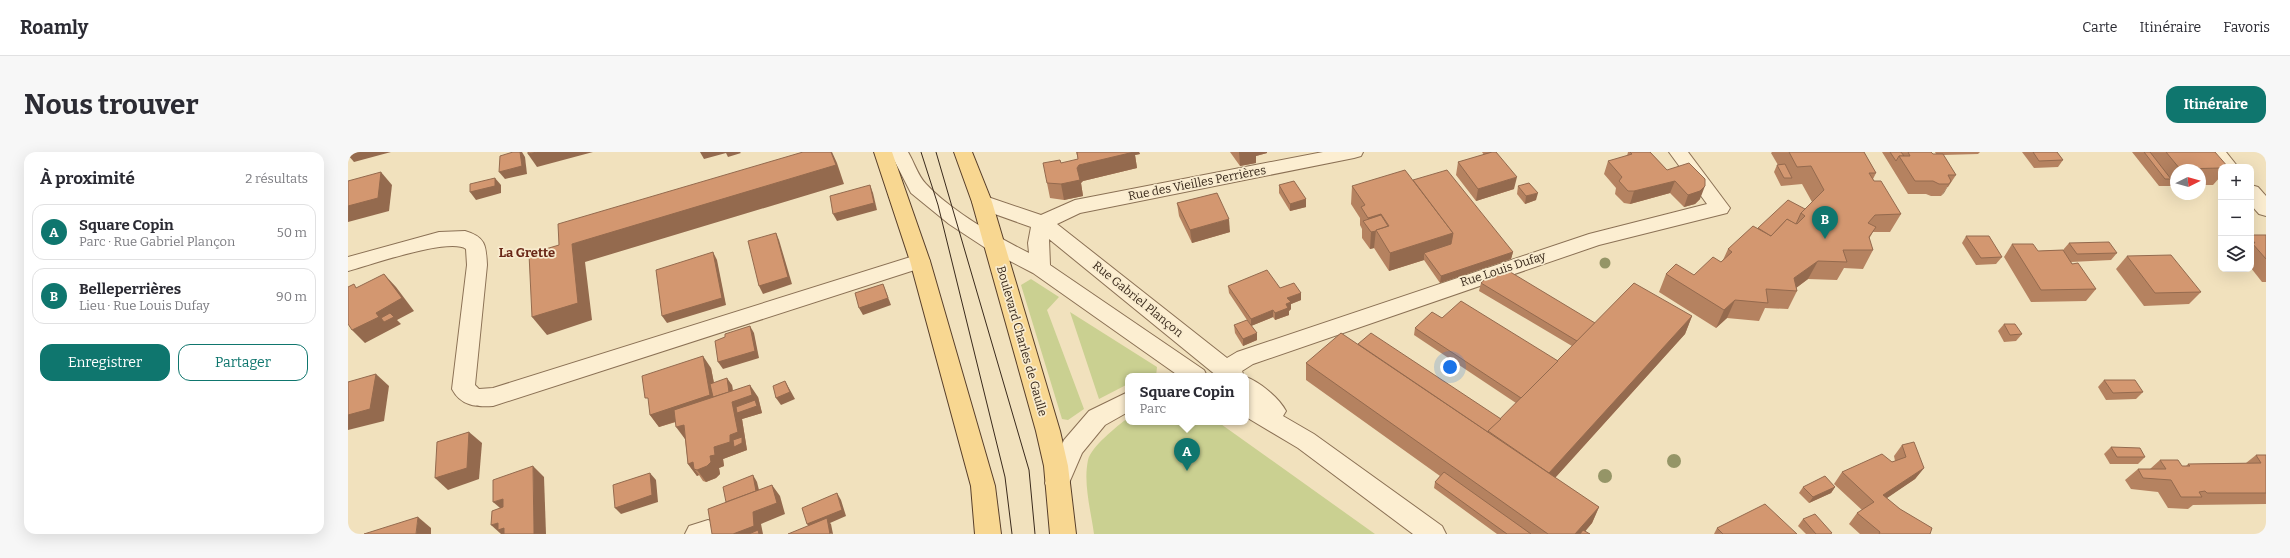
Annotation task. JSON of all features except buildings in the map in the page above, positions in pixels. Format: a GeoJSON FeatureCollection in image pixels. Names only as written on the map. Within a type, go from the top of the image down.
{"type":"FeatureCollection","features":[{"type":"Feature","properties":{"kind":"main road"},"geometry":{"type":"LineString","coordinates":[[883,152],[920,261],[983,486],[988,534]]}},
{"type":"Feature","properties":{"kind":"main road","name":"Boulevard Charles de Gaulle"},"geometry":{"type":"LineString","coordinates":[[963,152],[982,202],[1048,431],[1056,466],[1063,534]]}},
{"type":"Feature","properties":{"kind":"street"},"geometry":{"type":"LineString","coordinates":[[899,152],[918,188],[956,219],[994,244],[1040,268],[1190,373]]}},
{"type":"Feature","properties":{"kind":"street","name":"Rue des Vieilles Perrières"},"geometry":{"type":"LineString","coordinates":[[1042,223],[1080,206],[1354,152]]}},
{"type":"Feature","properties":{"kind":"street","name":"Rue Louis Dufay"},"geometry":{"type":"LineString","coordinates":[[1230,373],[1245,358],[1476,277],[1596,239],[1720,208],[1678,152]]}},
{"type":"Feature","properties":{"kind":"street"},"geometry":{"type":"LineString","coordinates":[[2215,152],[2225,164]]}},
{"type":"Feature","properties":{"kind":"street"},"geometry":{"type":"LineString","coordinates":[[2254,195],[2266,209]]}},
{"type":"Feature","properties":{"kind":"street","name":"Rue Gabriel Plançon"},"geometry":{"type":"LineString","coordinates":[[982,202],[1042,223],[1230,373]]}},
{"type":"Feature","properties":{"kind":"street"},"geometry":{"type":"LineString","coordinates":[[1040,268],[1038,243],[1042,223]]}},
{"type":"Feature","properties":{"kind":"street"},"geometry":{"type":"LineString","coordinates":[[348,264],[439,239],[465,238],[476,246],[476,265],[464,389],[475,398],[493,397],[920,261]]}},
{"type":"Feature","properties":{"kind":"street"},"geometry":{"type":"LineString","coordinates":[[1187,339],[1195,361],[1193,373]]}},
{"type":"Feature","properties":{"kind":"street"},"geometry":{"type":"LineString","coordinates":[[1249,389],[1306,441]]}},
{"type":"Feature","properties":{"kind":"street"},"geometry":{"type":"LineString","coordinates":[[1057,483],[1072,447],[1097,418],[1125,403]]}},
{"type":"Feature","properties":{"kind":"street"},"geometry":{"type":"LineString","coordinates":[[1249,408],[1306,441],[1433,534]]}},
{"type":"Feature","properties":{"kind":"street"},"geometry":{"type":"LineString","coordinates":[[698,534],[708,531],[708,534]]}},
{"type":"Feature","properties":{"kind":"green space"},"geometry":{"type":"Polygon","coordinates":[[[1031,279],[1059,297],[1047,310],[1084,409],[1068,420],[1062,419],[1021,285],[1031,279]]]}},
{"type":"Feature","properties":{"kind":"green space"},"geometry":{"type":"Polygon","coordinates":[[[1070,312],[1157,367],[1156,373],[1125,373],[1125,386],[1099,399],[1070,312]]]}},
{"type":"Feature","properties":{"kind":"green space"},"geometry":{"type":"Polygon","coordinates":[[[1125,420],[1125,425],[1222,425],[1375,534],[1094,534],[1086,478],[1088,460],[1094,449],[1111,431],[1125,420]]]}},
{"type":"Feature","properties":{"kind":"tram line"},"geometry":{"type":"LineString","coordinates":[[921,152],[938,205],[1005,477],[1012,534]]}},
{"type":"Feature","properties":{"kind":"tram line"},"geometry":{"type":"LineString","coordinates":[[936,152],[1029,470],[1035,534]]}},
{"type":"Feature","properties":{"kind":"place","name":"Belleperrières"},"geometry":{"type":"Point","coordinates":[1825,239]}},
{"type":"Feature","properties":{"kind":"place","name":"Square Copin"},"geometry":{"type":"Point","coordinates":[1187,471]}},
{"type":"Feature","properties":{"kind":"district","name":"La Grette"},"geometry":{"type":"Point","coordinates":[527,252]}}]}
